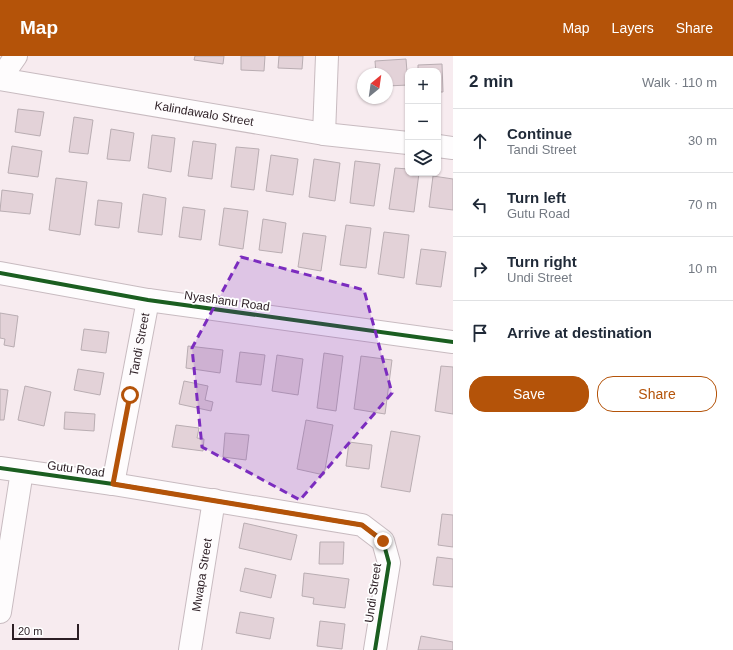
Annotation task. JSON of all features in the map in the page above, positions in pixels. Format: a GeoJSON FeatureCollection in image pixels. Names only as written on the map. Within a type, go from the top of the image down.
{"type":"FeatureCollection","features":[{"type":"Feature","properties":{"kind":"street"},"geometry":{"type":"LineString","coordinates":[[0,79],[16,56]]}},
{"type":"Feature","properties":{"kind":"street"},"geometry":{"type":"LineString","coordinates":[[324,134],[327,56]]}},
{"type":"Feature","properties":{"kind":"street","name":"Kalindawalo Street"},"geometry":{"type":"LineString","coordinates":[[0,79],[324,134],[405,143]]}},
{"type":"Feature","properties":{"kind":"street"},"geometry":{"type":"LineString","coordinates":[[441,146],[453,148]]}},
{"type":"Feature","properties":{"kind":"street","name":"Nyashanu Road"},"geometry":{"type":"LineString","coordinates":[[0,274],[148,300],[453,342]]}},
{"type":"Feature","properties":{"kind":"street","name":"Tandi Street"},"geometry":{"type":"LineString","coordinates":[[113,484],[148,300]]}},
{"type":"Feature","properties":{"kind":"street","name":"Gutu Road"},"geometry":{"type":"LineString","coordinates":[[0,468],[113,484],[362,525]]}},
{"type":"Feature","properties":{"kind":"street"},"geometry":{"type":"LineString","coordinates":[[0,612],[22,471]]}},
{"type":"Feature","properties":{"kind":"street","name":"Mwapa Street"},"geometry":{"type":"LineString","coordinates":[[190,650],[214,500]]}},
{"type":"Feature","properties":{"kind":"street","name":"Undi Street"},"geometry":{"type":"LineString","coordinates":[[362,525],[383,541],[389,563],[375,650]]}},
{"type":"Feature","properties":{"kind":"highlighted area"},"geometry":{"type":"Polygon","coordinates":[[[241,257],[364,290],[392,393],[300,500],[202,447],[192,348],[241,257]]]}},
{"type":"Feature","properties":{"kind":"building"},"geometry":{"type":"Polygon","coordinates":[[[195,56],[224,56],[223,64],[194,60],[195,56]]]}},
{"type":"Feature","properties":{"kind":"building"},"geometry":{"type":"Polygon","coordinates":[[[241,56],[265,56],[264,71],[241,70],[241,56]]]}},
{"type":"Feature","properties":{"kind":"building"},"geometry":{"type":"Polygon","coordinates":[[[279,56],[303,56],[302,69],[278,68],[279,56]]]}},
{"type":"Feature","properties":{"kind":"building"},"geometry":{"type":"Polygon","coordinates":[[[406,59],[405,85],[393,86],[393,68],[376,68],[375,61],[406,59]]]}},
{"type":"Feature","properties":{"kind":"building"},"geometry":{"type":"Polygon","coordinates":[[[442,64],[443,92],[441,92],[441,68],[418,68],[418,65],[442,64]]]}},
{"type":"Feature","properties":{"kind":"building"},"geometry":{"type":"Polygon","coordinates":[[[18,109],[44,112],[40,136],[15,132],[18,109]]]}},
{"type":"Feature","properties":{"kind":"building"},"geometry":{"type":"Polygon","coordinates":[[[74,117],[93,120],[88,154],[69,152],[74,117]]]}},
{"type":"Feature","properties":{"kind":"building"},"geometry":{"type":"Polygon","coordinates":[[[111,129],[134,133],[130,161],[107,159],[111,129]]]}},
{"type":"Feature","properties":{"kind":"building"},"geometry":{"type":"Polygon","coordinates":[[[152,135],[175,138],[171,172],[148,168],[152,135]]]}},
{"type":"Feature","properties":{"kind":"building"},"geometry":{"type":"Polygon","coordinates":[[[193,141],[216,144],[212,179],[188,176],[193,141]]]}},
{"type":"Feature","properties":{"kind":"building"},"geometry":{"type":"Polygon","coordinates":[[[12,146],[42,151],[38,177],[8,173],[12,146]]]}},
{"type":"Feature","properties":{"kind":"building"},"geometry":{"type":"Polygon","coordinates":[[[236,147],[259,149],[254,190],[231,187],[236,147]]]}},
{"type":"Feature","properties":{"kind":"building"},"geometry":{"type":"Polygon","coordinates":[[[271,155],[298,159],[293,195],[266,191],[271,155]]]}},
{"type":"Feature","properties":{"kind":"building"},"geometry":{"type":"Polygon","coordinates":[[[314,159],[340,163],[335,201],[309,197],[314,159]]]}},
{"type":"Feature","properties":{"kind":"building"},"geometry":{"type":"Polygon","coordinates":[[[355,161],[380,164],[374,206],[350,203],[355,161]]]}},
{"type":"Feature","properties":{"kind":"building"},"geometry":{"type":"Polygon","coordinates":[[[395,168],[405,169],[405,176],[419,176],[414,212],[389,209],[395,168]]]}},
{"type":"Feature","properties":{"kind":"building"},"geometry":{"type":"Polygon","coordinates":[[[433,176],[453,179],[453,210],[429,207],[433,176]]]}},
{"type":"Feature","properties":{"kind":"building"},"geometry":{"type":"Polygon","coordinates":[[[56,178],[87,182],[80,235],[49,230],[56,178]]]}},
{"type":"Feature","properties":{"kind":"building"},"geometry":{"type":"Polygon","coordinates":[[[2,190],[33,194],[30,214],[0,211],[2,190]]]}},
{"type":"Feature","properties":{"kind":"building"},"geometry":{"type":"Polygon","coordinates":[[[143,194],[166,198],[162,235],[138,232],[143,194]]]}},
{"type":"Feature","properties":{"kind":"building"},"geometry":{"type":"Polygon","coordinates":[[[98,200],[122,203],[119,228],[95,225],[98,200]]]}},
{"type":"Feature","properties":{"kind":"building"},"geometry":{"type":"Polygon","coordinates":[[[183,207],[205,210],[201,240],[179,237],[183,207]]]}},
{"type":"Feature","properties":{"kind":"building"},"geometry":{"type":"Polygon","coordinates":[[[224,208],[248,211],[243,249],[219,245],[224,208]]]}},
{"type":"Feature","properties":{"kind":"building"},"geometry":{"type":"Polygon","coordinates":[[[263,219],[286,223],[282,253],[259,250],[263,219]]]}},
{"type":"Feature","properties":{"kind":"building"},"geometry":{"type":"Polygon","coordinates":[[[346,225],[371,228],[366,268],[340,265],[346,225]]]}},
{"type":"Feature","properties":{"kind":"building"},"geometry":{"type":"Polygon","coordinates":[[[384,232],[409,235],[404,278],[378,274],[384,232]]]}},
{"type":"Feature","properties":{"kind":"building"},"geometry":{"type":"Polygon","coordinates":[[[303,233],[326,236],[321,271],[298,267],[303,233]]]}},
{"type":"Feature","properties":{"kind":"building"},"geometry":{"type":"Polygon","coordinates":[[[421,249],[446,252],[441,287],[416,284],[421,249]]]}},
{"type":"Feature","properties":{"kind":"building"},"geometry":{"type":"Polygon","coordinates":[[[0,313],[18,316],[14,347],[4,345],[5,339],[0,338],[0,313]]]}},
{"type":"Feature","properties":{"kind":"building"},"geometry":{"type":"Polygon","coordinates":[[[84,329],[109,332],[106,353],[81,350],[84,329]]]}},
{"type":"Feature","properties":{"kind":"building"},"geometry":{"type":"Polygon","coordinates":[[[188,346],[223,350],[220,373],[186,368],[188,346]]]}},
{"type":"Feature","properties":{"kind":"building"},"geometry":{"type":"Polygon","coordinates":[[[240,352],[265,355],[261,385],[236,382],[240,352]]]}},
{"type":"Feature","properties":{"kind":"building"},"geometry":{"type":"Polygon","coordinates":[[[324,353],[343,356],[336,411],[317,408],[324,353]]]}},
{"type":"Feature","properties":{"kind":"building"},"geometry":{"type":"Polygon","coordinates":[[[277,355],[303,359],[298,395],[272,391],[277,355]]]}},
{"type":"Feature","properties":{"kind":"building"},"geometry":{"type":"Polygon","coordinates":[[[361,356],[392,360],[385,414],[354,409],[361,356]]]}},
{"type":"Feature","properties":{"kind":"building"},"geometry":{"type":"Polygon","coordinates":[[[441,366],[453,367],[453,414],[435,411],[441,366]]]}},
{"type":"Feature","properties":{"kind":"building"},"geometry":{"type":"Polygon","coordinates":[[[78,369],[104,373],[100,395],[74,390],[78,369]]]}},
{"type":"Feature","properties":{"kind":"building"},"geometry":{"type":"Polygon","coordinates":[[[184,381],[208,386],[205,400],[213,402],[211,411],[179,404],[184,381]]]}},
{"type":"Feature","properties":{"kind":"building"},"geometry":{"type":"Polygon","coordinates":[[[25,386],[51,392],[44,426],[18,420],[25,386]]]}},
{"type":"Feature","properties":{"kind":"building"},"geometry":{"type":"Polygon","coordinates":[[[0,389],[8,390],[4,420],[0,420],[0,389]]]}},
{"type":"Feature","properties":{"kind":"building"},"geometry":{"type":"Polygon","coordinates":[[[65,412],[95,414],[94,431],[64,429],[65,412]]]}},
{"type":"Feature","properties":{"kind":"building"},"geometry":{"type":"Polygon","coordinates":[[[306,420],[333,425],[324,475],[297,469],[306,420]]]}},
{"type":"Feature","properties":{"kind":"building"},"geometry":{"type":"Polygon","coordinates":[[[176,425],[199,428],[197,438],[204,439],[203,451],[172,447],[176,425]]]}},
{"type":"Feature","properties":{"kind":"building"},"geometry":{"type":"Polygon","coordinates":[[[391,431],[420,436],[410,492],[381,487],[391,431]]]}},
{"type":"Feature","properties":{"kind":"building"},"geometry":{"type":"Polygon","coordinates":[[[225,433],[249,435],[246,460],[223,457],[225,433]]]}},
{"type":"Feature","properties":{"kind":"building"},"geometry":{"type":"Polygon","coordinates":[[[349,442],[372,445],[369,469],[346,466],[349,442]]]}},
{"type":"Feature","properties":{"kind":"building"},"geometry":{"type":"Polygon","coordinates":[[[442,514],[453,515],[453,547],[438,545],[442,514]]]}},
{"type":"Feature","properties":{"kind":"building"},"geometry":{"type":"Polygon","coordinates":[[[244,523],[297,535],[291,560],[239,548],[244,523]]]}},
{"type":"Feature","properties":{"kind":"building"},"geometry":{"type":"Polygon","coordinates":[[[320,542],[344,542],[343,564],[319,564],[320,542]]]}},
{"type":"Feature","properties":{"kind":"building"},"geometry":{"type":"Polygon","coordinates":[[[437,557],[453,559],[453,587],[433,585],[437,557]]]}},
{"type":"Feature","properties":{"kind":"building"},"geometry":{"type":"Polygon","coordinates":[[[245,568],[276,575],[271,598],[240,591],[245,568]]]}},
{"type":"Feature","properties":{"kind":"building"},"geometry":{"type":"Polygon","coordinates":[[[304,573],[349,579],[345,608],[313,604],[314,598],[302,596],[304,573]]]}},
{"type":"Feature","properties":{"kind":"building"},"geometry":{"type":"Polygon","coordinates":[[[240,612],[274,618],[270,639],[236,633],[240,612]]]}},
{"type":"Feature","properties":{"kind":"building"},"geometry":{"type":"Polygon","coordinates":[[[320,621],[345,624],[342,649],[317,646],[320,621]]]}},
{"type":"Feature","properties":{"kind":"building"},"geometry":{"type":"Polygon","coordinates":[[[421,636],[453,642],[453,650],[418,650],[421,636]]]}},
{"type":"Feature","properties":{"kind":"cycle path"},"geometry":{"type":"LineString","coordinates":[[0,273],[148,300],[453,342]]}},
{"type":"Feature","properties":{"kind":"cycle path"},"geometry":{"type":"LineString","coordinates":[[0,468],[113,484],[362,525],[383,541],[389,563],[375,650]]}},
{"type":"Feature","properties":{"kind":"route"},"geometry":{"type":"LineString","coordinates":[[130,395],[113,484],[362,525],[383,541]]}}]}
